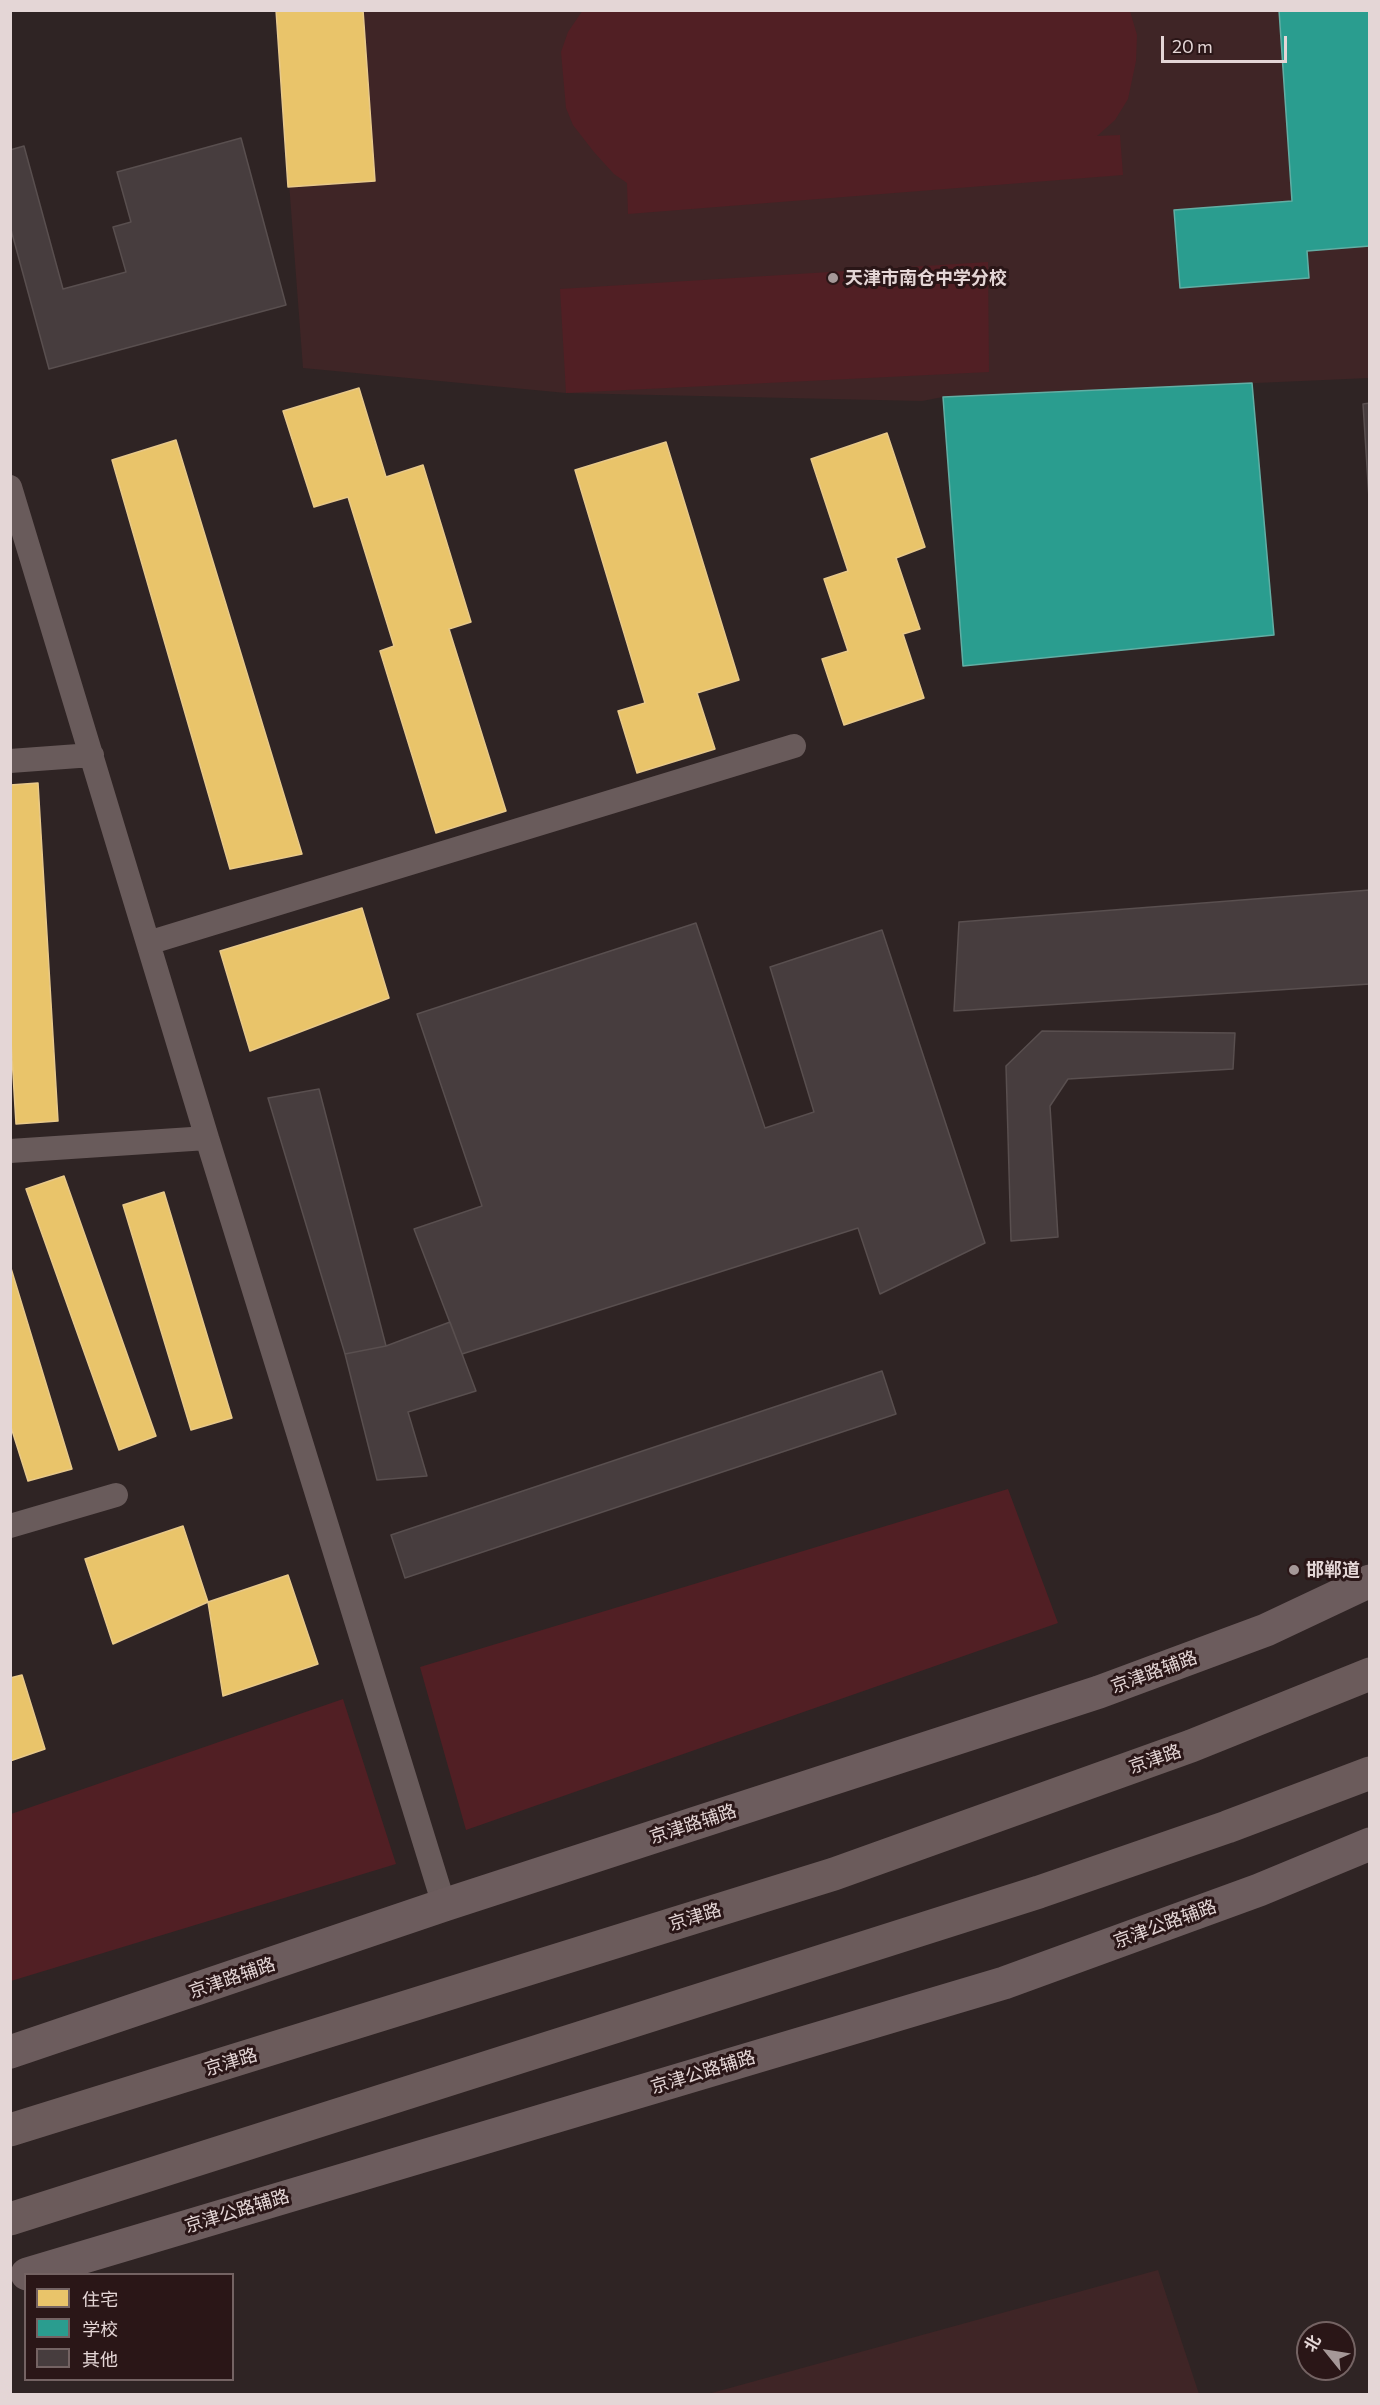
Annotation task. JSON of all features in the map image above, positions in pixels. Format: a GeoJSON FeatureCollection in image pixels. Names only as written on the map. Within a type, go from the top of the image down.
{"type":"FeatureCollection","features":[{"type":"Feature","properties":{"kind":"main road","name":"京津路"},"geometry":{"type":"LineString","coordinates":[[10,2130],[834,1874],[1191,1746],[1370,1674]]}},
{"type":"Feature","properties":{"kind":"main road"},"geometry":{"type":"LineString","coordinates":[[10,2219],[1039,1892],[1227,1827],[1370,1773]]}},
{"type":"Feature","properties":{"kind":"street","name":"京津路辅路"},"geometry":{"type":"LineString","coordinates":[[10,2052],[444,1905],[1099,1692],[1266,1630],[1370,1581]]}},
{"type":"Feature","properties":{"kind":"street","name":"京津公路辅路"},"geometry":{"type":"LineString","coordinates":[[33,2273],[1005,1983],[1259,1890],[1370,1844]]}},
{"type":"Feature","properties":{"kind":"lane"},"geometry":{"type":"LineString","coordinates":[[10,487],[207,1138],[444,1905]]}},
{"type":"Feature","properties":{"kind":"lane"},"geometry":{"type":"LineString","coordinates":[[148,943],[794,746]]}},
{"type":"Feature","properties":{"kind":"lane"},"geometry":{"type":"LineString","coordinates":[[10,761],[92,755]]}},
{"type":"Feature","properties":{"kind":"lane"},"geometry":{"type":"LineString","coordinates":[[10,1151],[207,1138]]}},
{"type":"Feature","properties":{"kind":"lane"},"geometry":{"type":"LineString","coordinates":[[10,1526],[116,1495]]}},
{"type":"Feature","properties":{"kind":"shaded area"},"geometry":{"type":"Polygon","coordinates":[[[583,10],[1130,11],[1137,35],[1136,61],[1128,99],[1115,120],[1097,136],[1120,135],[1123,175],[628,214],[627,183],[614,174],[594,152],[573,125],[566,108],[561,52],[568,32],[583,10]]]}},
{"type":"Feature","properties":{"kind":"shaded area","name":"天津市南仓中学分校"},"geometry":{"type":"Polygon","coordinates":[[[276,11],[1369,11],[1369,378],[943,397],[922,401],[566,393],[303,368],[276,11]]]}},
{"type":"Feature","properties":{"kind":"shaded area"},"geometry":{"type":"Polygon","coordinates":[[[988,262],[989,372],[566,393],[560,289],[988,262]]]}},
{"type":"Feature","properties":{"kind":"shaded area"},"geometry":{"type":"Polygon","coordinates":[[[1008,1489],[1058,1623],[466,1830],[420,1667],[1008,1489]]]}},
{"type":"Feature","properties":{"kind":"shaded area"},"geometry":{"type":"Polygon","coordinates":[[[343,1699],[396,1864],[11,1981],[11,1814],[343,1699]]]}},
{"type":"Feature","properties":{"kind":"shaded area"},"geometry":{"type":"Polygon","coordinates":[[[1158,2270],[1199,2394],[708,2394],[1158,2270]]]}},
{"type":"Feature","properties":{"kind":"building: 住宅"},"geometry":{"type":"Polygon","coordinates":[[[276,10],[363,10],[375,181],[288,187],[276,10]]]}},
{"type":"Feature","properties":{"kind":"building: 住宅"},"geometry":{"type":"Polygon","coordinates":[[[359,388],[386,477],[423,465],[471,622],[449,629],[506,811],[436,833],[380,651],[394,646],[348,497],[314,507],[283,411],[359,388]]]}},
{"type":"Feature","properties":{"kind":"building: 住宅"},"geometry":{"type":"Polygon","coordinates":[[[887,433],[925,547],[896,558],[920,629],[903,634],[924,698],[844,725],[822,659],[848,651],[824,579],[848,571],[811,459],[887,433]]]}},
{"type":"Feature","properties":{"kind":"building: 住宅"},"geometry":{"type":"Polygon","coordinates":[[[176,440],[302,854],[230,869],[112,460],[176,440]]]}},
{"type":"Feature","properties":{"kind":"building: 住宅"},"geometry":{"type":"Polygon","coordinates":[[[666,442],[739,680],[697,693],[715,749],[637,773],[618,711],[645,703],[575,470],[666,442]]]}},
{"type":"Feature","properties":{"kind":"building: 住宅"},"geometry":{"type":"Polygon","coordinates":[[[38,783],[58,1121],[16,1124],[10,1024],[10,785],[38,783]]]}},
{"type":"Feature","properties":{"kind":"building: 住宅"},"geometry":{"type":"Polygon","coordinates":[[[362,908],[389,998],[250,1051],[220,951],[362,908]]]}},
{"type":"Feature","properties":{"kind":"building: 住宅"},"geometry":{"type":"Polygon","coordinates":[[[64,1176],[156,1436],[119,1450],[26,1189],[64,1176]]]}},
{"type":"Feature","properties":{"kind":"building: 住宅"},"geometry":{"type":"Polygon","coordinates":[[[164,1192],[232,1418],[191,1430],[123,1205],[164,1192]]]}},
{"type":"Feature","properties":{"kind":"building: 住宅"},"geometry":{"type":"Polygon","coordinates":[[[10,1265],[72,1469],[28,1481],[10,1424],[10,1265]]]}},
{"type":"Feature","properties":{"kind":"building: 住宅"},"geometry":{"type":"Polygon","coordinates":[[[183,1526],[208,1602],[113,1644],[85,1559],[183,1526]]]}},
{"type":"Feature","properties":{"kind":"building: 住宅"},"geometry":{"type":"Polygon","coordinates":[[[288,1575],[318,1664],[223,1696],[208,1602],[288,1575]]]}},
{"type":"Feature","properties":{"kind":"building: 住宅"},"geometry":{"type":"Polygon","coordinates":[[[22,1675],[45,1749],[10,1761],[10,1678],[22,1675]]]}},
{"type":"Feature","properties":{"kind":"building: 学校"},"geometry":{"type":"Polygon","coordinates":[[[1279,10],[1370,10],[1370,246],[1307,251],[1309,278],[1180,288],[1174,210],[1292,201],[1279,10]]]}},
{"type":"Feature","properties":{"kind":"building: 学校"},"geometry":{"type":"Polygon","coordinates":[[[1252,383],[1274,635],[963,666],[943,397],[1252,383]]]}},
{"type":"Feature","properties":{"kind":"building: 其他"},"geometry":{"type":"Polygon","coordinates":[[[241,138],[286,305],[49,369],[10,226],[10,150],[24,146],[63,289],[126,272],[113,227],[131,222],[117,172],[241,138]]]}},
{"type":"Feature","properties":{"kind":"building: 其他"},"geometry":{"type":"Polygon","coordinates":[[[1370,403],[1370,514],[1363,404],[1370,403]]]}},
{"type":"Feature","properties":{"kind":"building: 其他"},"geometry":{"type":"Polygon","coordinates":[[[1370,890],[1370,984],[954,1011],[959,922],[1370,890]]]}},
{"type":"Feature","properties":{"kind":"building: 其他"},"geometry":{"type":"Polygon","coordinates":[[[696,923],[765,1128],[814,1112],[770,967],[882,930],[985,1243],[880,1294],[858,1228],[462,1354],[414,1229],[482,1206],[417,1014],[696,923]]]}},
{"type":"Feature","properties":{"kind":"building: 其他"},"geometry":{"type":"Polygon","coordinates":[[[1042,1031],[1235,1033],[1233,1069],[1068,1079],[1050,1106],[1058,1237],[1011,1241],[1006,1066],[1042,1031]]]}},
{"type":"Feature","properties":{"kind":"building: 其他"},"geometry":{"type":"Polygon","coordinates":[[[319,1089],[386,1346],[345,1354],[268,1098],[319,1089]]]}},
{"type":"Feature","properties":{"kind":"building: 其他"},"geometry":{"type":"Polygon","coordinates":[[[450,1322],[476,1391],[408,1412],[427,1476],[377,1480],[345,1354],[386,1346],[450,1322]]]}},
{"type":"Feature","properties":{"kind":"building: 其他"},"geometry":{"type":"Polygon","coordinates":[[[882,1371],[896,1414],[405,1578],[391,1535],[882,1371]]]}},
{"type":"Feature","properties":{"kind":"place","name":"天津市南仓中学分校"},"geometry":{"type":"Point","coordinates":[833,278]}},
{"type":"Feature","properties":{"kind":"place","name":"邯郸道"},"geometry":{"type":"Point","coordinates":[1294,1570]}}]}
